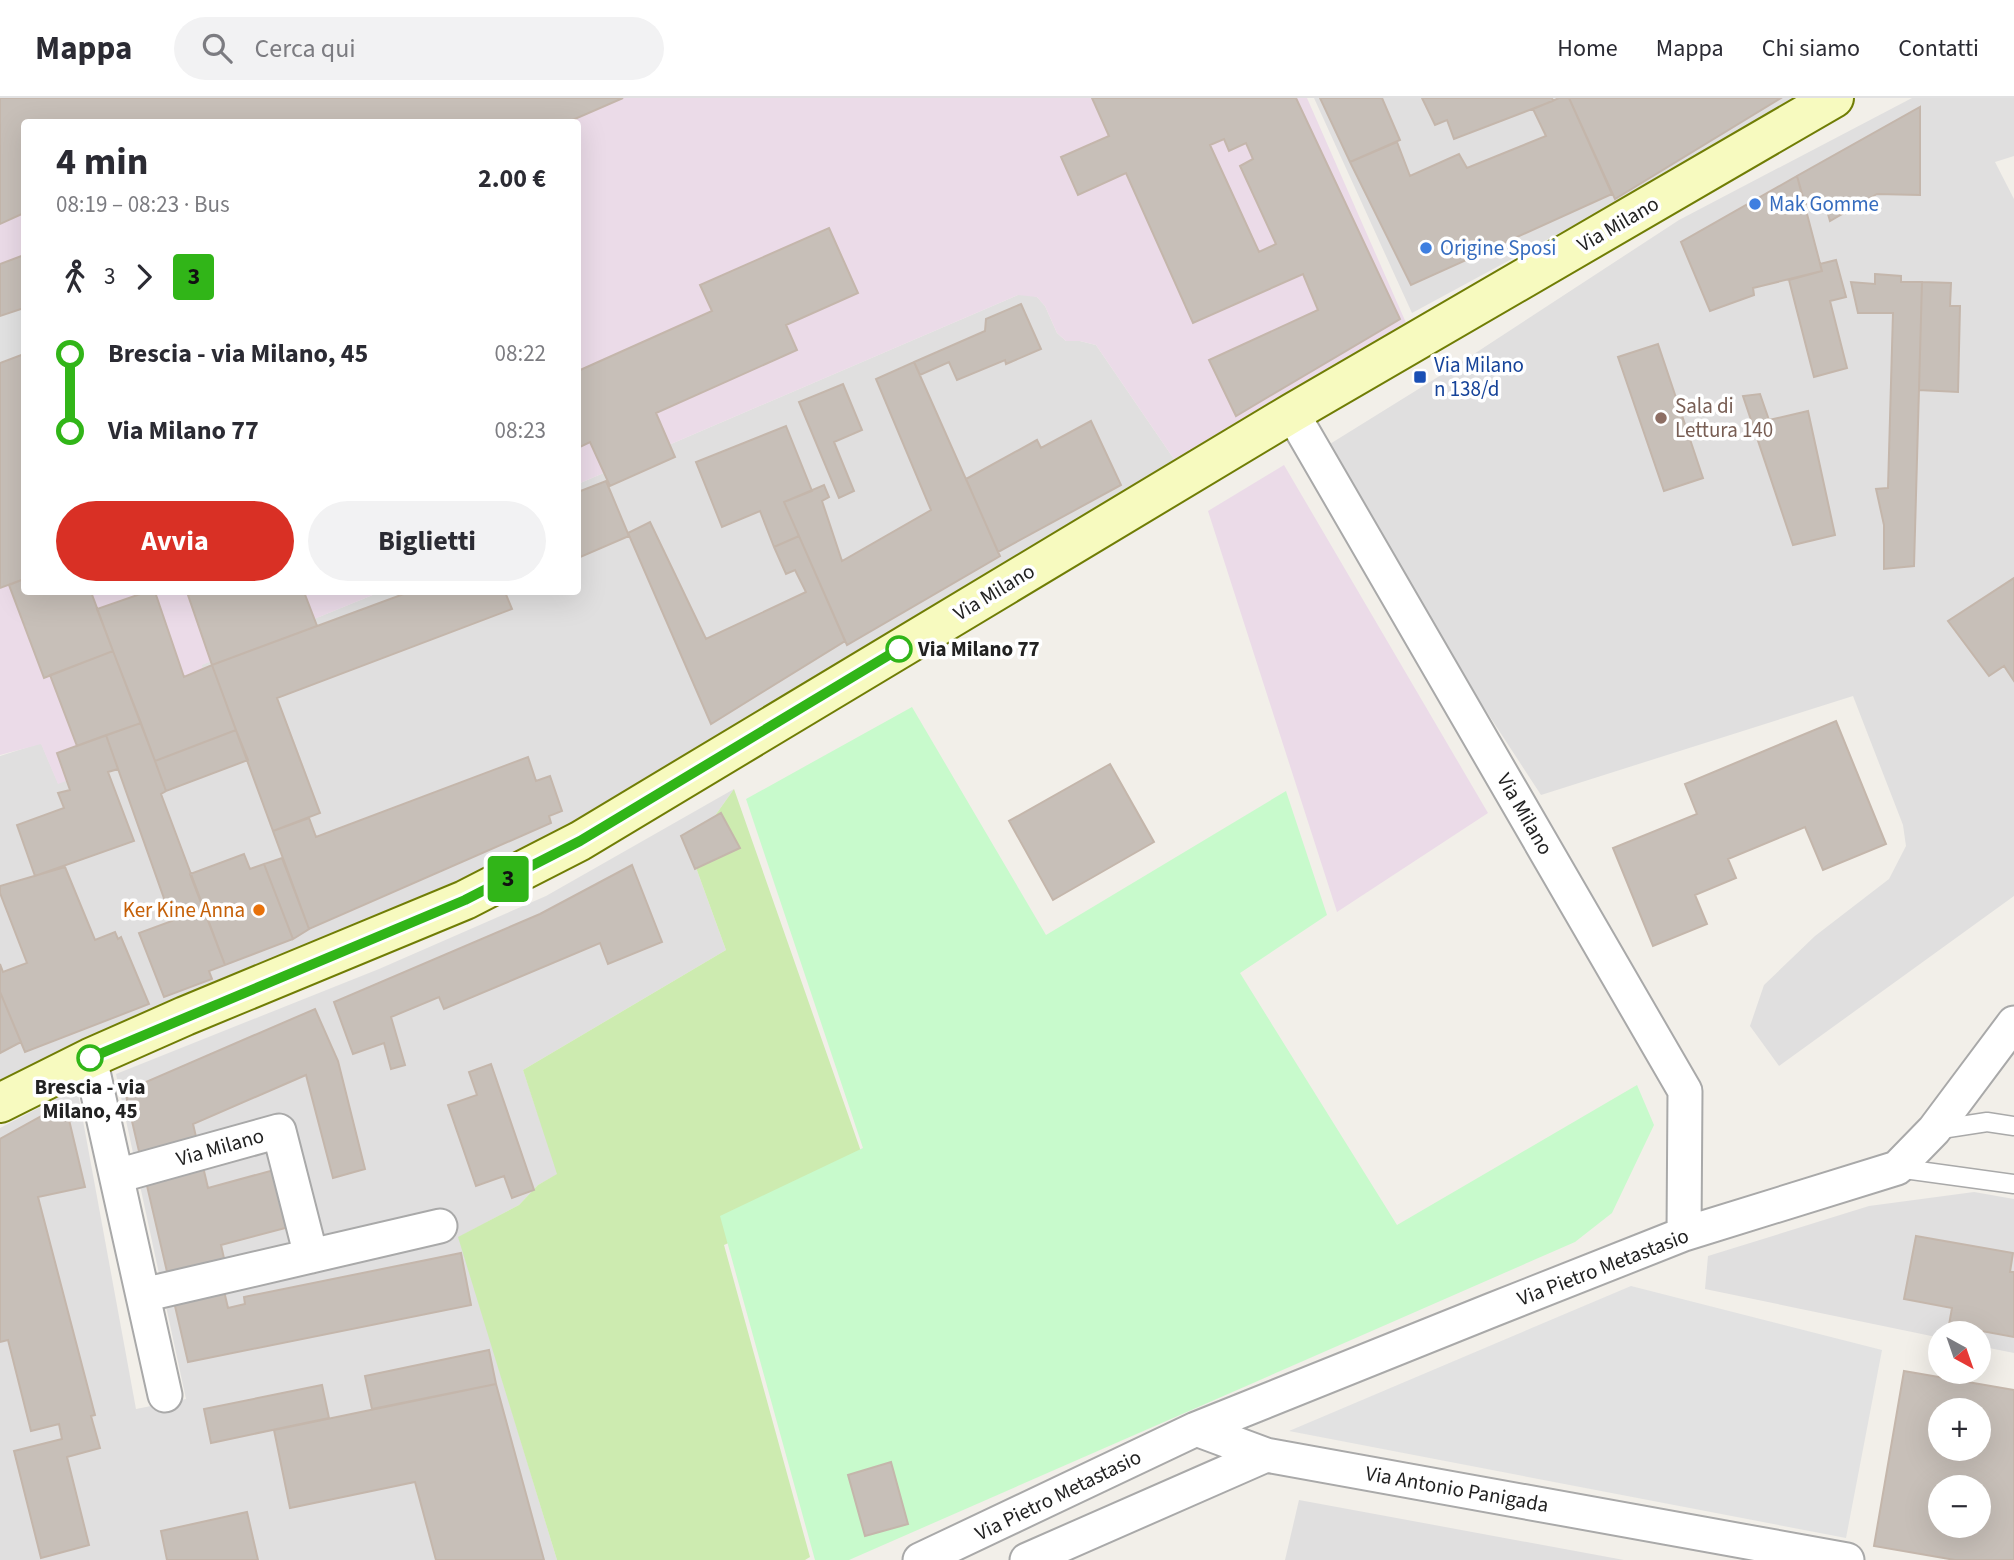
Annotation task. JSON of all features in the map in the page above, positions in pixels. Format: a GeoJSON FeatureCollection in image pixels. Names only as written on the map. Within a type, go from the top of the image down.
{"type":"FeatureCollection","features":[{"type":"Feature","properties":{"kind":"main road","name":"Via Milano"},"geometry":{"type":"LineString","coordinates":[[0,1103],[90,1058],[465,900],[580,841],[1292,413],[1834,98]]}},
{"type":"Feature","properties":{"kind":"street","name":"Via Milano"},"geometry":{"type":"LineString","coordinates":[[1292,413],[1685,1091],[1684,1234]]}},
{"type":"Feature","properties":{"kind":"street"},"geometry":{"type":"LineString","coordinates":[[1897,1168],[1934,1130],[2014,1023]]}},
{"type":"Feature","properties":{"kind":"street"},"geometry":{"type":"LineString","coordinates":[[90,1058],[164,1395]]}},
{"type":"Feature","properties":{"kind":"street","name":"Via Milano"},"geometry":{"type":"LineString","coordinates":[[117,1176],[279,1131],[311,1256]]}},
{"type":"Feature","properties":{"kind":"street","name":"Via Pietro Metastasio"},"geometry":{"type":"LineString","coordinates":[[920,1560],[963,1551],[1196,1429],[1684,1234],[1897,1168]]}},
{"type":"Feature","properties":{"kind":"street"},"geometry":{"type":"LineString","coordinates":[[143,1295],[440,1226]]}},
{"type":"Feature","properties":{"kind":"street","name":"Via Antonio Panigada"},"geometry":{"type":"LineString","coordinates":[[1196,1429],[1266,1455],[1847,1560]]}},
{"type":"Feature","properties":{"kind":"street"},"geometry":{"type":"LineString","coordinates":[[1027,1560],[1266,1455]]}},
{"type":"Feature","properties":{"kind":"lane"},"geometry":{"type":"LineString","coordinates":[[1934,1130],[1987,1122],[2014,1126]]}},
{"type":"Feature","properties":{"kind":"lane"},"geometry":{"type":"LineString","coordinates":[[1897,1168],[2014,1184]]}},
{"type":"Feature","properties":{"kind":"shaded area"},"geometry":{"type":"Polygon","coordinates":[[[0,98],[1307,98],[1407,325],[1176,462],[1096,345],[1066,341],[1057,333],[1045,306],[1037,297],[1018,295],[581,483],[581,119],[21,119],[21,595],[373,595],[202,665],[212,725],[58,784],[41,744],[0,755],[0,98]]]}},
{"type":"Feature","properties":{"kind":"shaded area"},"geometry":{"type":"Polygon","coordinates":[[[1314,98],[1803,98],[1759,125],[1412,313],[1314,98]]]}},
{"type":"Feature","properties":{"kind":"shaded area"},"geometry":{"type":"Polygon","coordinates":[[[1912,98],[2014,98],[2014,156],[1995,162],[2014,199],[2014,896],[1779,1066],[1750,1026],[1764,985],[1815,936],[1889,879],[1906,846],[1903,825],[1853,696],[1541,795],[1317,452],[1454,367],[1679,220],[1912,98]]]}},
{"type":"Feature","properties":{"kind":"shaded area"},"geometry":{"type":"Polygon","coordinates":[[[1018,295],[1037,297],[1045,306],[1057,333],[1066,341],[1096,345],[1176,462],[561,835],[0,1080],[0,756],[41,743],[58,783],[211,724],[201,665],[373,595],[581,595],[581,483],[1018,295]]]}},
{"type":"Feature","properties":{"kind":"shaded area"},"geometry":{"type":"Polygon","coordinates":[[[21,309],[21,355],[0,363],[0,316],[21,309]]]}},
{"type":"Feature","properties":{"kind":"shaded area"},"geometry":{"type":"Polygon","coordinates":[[[1284,465],[1488,813],[1337,912],[1208,511],[1284,465]]]}},
{"type":"Feature","properties":{"kind":"shaded area"},"geometry":{"type":"Polygon","coordinates":[[[734,789],[690,851],[726,950],[523,1070],[558,1174],[538,1185],[519,1205],[459,1237],[557,1560],[0,1560],[0,1128],[77,1088],[136,1409],[186,1399],[116,1074],[379,969],[546,896],[734,789]]]}},
{"type":"Feature","properties":{"kind":"shaded area"},"geometry":{"type":"Polygon","coordinates":[[[1974,1192],[2014,1199],[2014,1353],[1992,1349],[1992,1321],[1928,1321],[1928,1335],[1705,1289],[1708,1256],[1869,1206],[1974,1192]]]}},
{"type":"Feature","properties":{"kind":"shaded area"},"geometry":{"type":"Polygon","coordinates":[[[1631,1286],[1882,1350],[1846,1538],[1289,1431],[1631,1286]]]}},
{"type":"Feature","properties":{"kind":"shaded area"},"geometry":{"type":"Polygon","coordinates":[[[1299,1500],[1624,1560],[1285,1560],[1299,1500]]]}},
{"type":"Feature","properties":{"kind":"green space"},"geometry":{"type":"Polygon","coordinates":[[[912,707],[1046,935],[1286,791],[1327,915],[1240,973],[1397,1225],[1637,1085],[1654,1125],[1612,1213],[1575,1242],[849,1560],[815,1560],[720,1216],[863,1148],[746,799],[912,707]]]}},
{"type":"Feature","properties":{"kind":"green space"},"geometry":{"type":"Polygon","coordinates":[[[734,789],[871,1180],[724,1245],[810,1557],[805,1560],[557,1560],[458,1237],[519,1205],[538,1185],[557,1174],[523,1070],[726,950],[690,851],[734,789]]]}},
{"type":"Feature","properties":{"kind":"building"},"geometry":{"type":"Polygon","coordinates":[[[0,98],[623,98],[575,119],[21,119],[21,214],[0,224],[0,98]]]}},
{"type":"Feature","properties":{"kind":"building"},"geometry":{"type":"Polygon","coordinates":[[[1092,98],[1296,98],[1400,319],[1236,416],[1209,360],[1318,310],[1303,274],[1193,323],[1126,173],[1078,195],[1061,157],[1109,136],[1092,98]],[[1224,139],[1210,145],[1259,252],[1276,244],[1240,166],[1253,159],[1246,143],[1229,151],[1224,139]]]}},
{"type":"Feature","properties":{"kind":"building"},"geometry":{"type":"Polygon","coordinates":[[[1320,98],[1382,98],[1400,140],[1350,162],[1320,98]]]}},
{"type":"Feature","properties":{"kind":"building"},"geometry":{"type":"Polygon","coordinates":[[[1422,98],[1552,98],[1553,101],[1454,139],[1447,120],[1435,125],[1422,98]]]}},
{"type":"Feature","properties":{"kind":"building"},"geometry":{"type":"Polygon","coordinates":[[[1559,98],[1569,98],[1612,194],[1411,285],[1350,162],[1397,142],[1410,176],[1459,154],[1467,168],[1546,136],[1533,109],[1559,98]]]}},
{"type":"Feature","properties":{"kind":"building"},"geometry":{"type":"Polygon","coordinates":[[[1569,98],[1781,98],[1615,199],[1569,98]]]}},
{"type":"Feature","properties":{"kind":"building"},"geometry":{"type":"Polygon","coordinates":[[[1920,107],[1920,195],[1877,194],[1830,221],[1824,200],[1805,204],[1797,176],[1920,107]]]}},
{"type":"Feature","properties":{"kind":"building"},"geometry":{"type":"Polygon","coordinates":[[[1797,176],[1822,271],[1753,288],[1754,295],[1710,311],[1681,242],[1797,176]]]}},
{"type":"Feature","properties":{"kind":"building"},"geometry":{"type":"Polygon","coordinates":[[[829,228],[858,293],[786,325],[797,350],[656,413],[675,457],[610,486],[590,442],[581,446],[581,370],[712,311],[700,285],[829,228]]]}},
{"type":"Feature","properties":{"kind":"building"},"geometry":{"type":"Polygon","coordinates":[[[21,256],[21,309],[0,316],[0,264],[21,256]]]}},
{"type":"Feature","properties":{"kind":"building"},"geometry":{"type":"Polygon","coordinates":[[[1836,260],[1846,297],[1830,301],[1847,368],[1814,377],[1789,280],[1822,271],[1820,264],[1836,260]]]}},
{"type":"Feature","properties":{"kind":"building"},"geometry":{"type":"Polygon","coordinates":[[[1875,274],[1901,276],[1901,282],[1922,282],[1914,566],[1884,569],[1884,525],[1876,489],[1888,488],[1893,313],[1858,313],[1851,282],[1875,284],[1875,274]]]}},
{"type":"Feature","properties":{"kind":"building"},"geometry":{"type":"Polygon","coordinates":[[[1922,282],[1951,283],[1950,306],[1960,306],[1958,392],[1919,390],[1922,282]]]}},
{"type":"Feature","properties":{"kind":"building"},"geometry":{"type":"Polygon","coordinates":[[[1021,304],[1041,349],[1006,364],[1005,360],[957,380],[949,362],[920,375],[914,362],[985,331],[986,319],[1021,304]]]}},
{"type":"Feature","properties":{"kind":"building","name":"Sala di Lettura 140"},"geometry":{"type":"Polygon","coordinates":[[[1658,344],[1703,478],[1664,491],[1618,357],[1658,344]]]}},
{"type":"Feature","properties":{"kind":"building"},"geometry":{"type":"Polygon","coordinates":[[[21,355],[21,580],[0,588],[0,363],[21,355]]]}},
{"type":"Feature","properties":{"kind":"building"},"geometry":{"type":"Polygon","coordinates":[[[914,362],[1000,556],[847,645],[784,502],[824,485],[829,497],[822,501],[842,561],[931,510],[876,379],[914,362]]]}},
{"type":"Feature","properties":{"kind":"building"},"geometry":{"type":"Polygon","coordinates":[[[843,384],[862,430],[834,442],[854,491],[839,498],[799,402],[843,384]]]}},
{"type":"Feature","properties":{"kind":"building"},"geometry":{"type":"Polygon","coordinates":[[[1760,394],[1769,420],[1808,411],[1835,535],[1793,545],[1743,396],[1760,394]]]}},
{"type":"Feature","properties":{"kind":"building"},"geometry":{"type":"Polygon","coordinates":[[[1091,421],[1121,485],[998,552],[966,479],[1037,440],[1041,448],[1091,421]]]}},
{"type":"Feature","properties":{"kind":"building"},"geometry":{"type":"Polygon","coordinates":[[[786,426],[812,491],[784,502],[799,536],[774,547],[760,511],[722,527],[696,462],[786,426]]]}},
{"type":"Feature","properties":{"kind":"building"},"geometry":{"type":"Polygon","coordinates":[[[606,481],[629,536],[581,557],[581,491],[606,481]]]}},
{"type":"Feature","properties":{"kind":"building"},"geometry":{"type":"Polygon","coordinates":[[[650,522],[706,639],[806,592],[795,570],[786,574],[774,547],[799,536],[845,641],[711,724],[628,533],[650,522]]]}},
{"type":"Feature","properties":{"kind":"building"},"geometry":{"type":"Polygon","coordinates":[[[2014,578],[2014,681],[2004,666],[1989,676],[1948,621],[2014,578]]]}},
{"type":"Feature","properties":{"kind":"building"},"geometry":{"type":"Polygon","coordinates":[[[21,580],[21,595],[92,595],[113,651],[44,678],[9,585],[21,580]]]}},
{"type":"Feature","properties":{"kind":"building"},"geometry":{"type":"Polygon","coordinates":[[[137,595],[156,595],[184,677],[212,665],[236,730],[155,761],[97,609],[137,595]]]}},
{"type":"Feature","properties":{"kind":"building"},"geometry":{"type":"Polygon","coordinates":[[[188,595],[305,595],[317,626],[212,665],[188,595]]]}},
{"type":"Feature","properties":{"kind":"building"},"geometry":{"type":"Polygon","coordinates":[[[401,595],[506,595],[512,609],[277,698],[320,813],[273,831],[212,665],[401,595]]]}},
{"type":"Feature","properties":{"kind":"building"},"geometry":{"type":"Polygon","coordinates":[[[113,651],[141,723],[77,746],[50,675],[113,651]]]}},
{"type":"Feature","properties":{"kind":"building"},"geometry":{"type":"Polygon","coordinates":[[[1836,721],[1886,844],[1823,870],[1805,827],[1728,859],[1736,878],[1695,895],[1707,924],[1653,946],[1613,848],[1697,814],[1685,784],[1836,721]]]}},
{"type":"Feature","properties":{"kind":"building"},"geometry":{"type":"Polygon","coordinates":[[[141,723],[166,791],[161,794],[225,965],[209,971],[212,979],[164,997],[139,933],[172,921],[106,735],[141,723]]]}},
{"type":"Feature","properties":{"kind":"building"},"geometry":{"type":"Polygon","coordinates":[[[236,730],[248,760],[166,791],[155,761],[236,730]]]}},
{"type":"Feature","properties":{"kind":"building"},"geometry":{"type":"Polygon","coordinates":[[[106,735],[118,769],[108,772],[134,841],[35,876],[17,825],[64,808],[58,793],[70,790],[57,753],[106,735]]]}},
{"type":"Feature","properties":{"kind":"building"},"geometry":{"type":"Polygon","coordinates":[[[528,757],[536,781],[550,776],[562,811],[549,816],[551,823],[309,929],[273,831],[309,818],[316,837],[528,757]]]}},
{"type":"Feature","properties":{"kind":"building"},"geometry":{"type":"Polygon","coordinates":[[[1110,764],[1154,842],[1053,900],[1009,821],[1110,764]]]}},
{"type":"Feature","properties":{"kind":"building"},"geometry":{"type":"Polygon","coordinates":[[[721,813],[740,848],[695,869],[681,836],[721,813]]]}},
{"type":"Feature","properties":{"kind":"building"},"geometry":{"type":"Polygon","coordinates":[[[244,854],[250,869],[264,864],[293,939],[225,965],[190,874],[244,854]]]}},
{"type":"Feature","properties":{"kind":"building"},"geometry":{"type":"Polygon","coordinates":[[[282,858],[309,929],[293,939],[264,864],[282,858]]]}},
{"type":"Feature","properties":{"kind":"building"},"geometry":{"type":"Polygon","coordinates":[[[632,865],[662,942],[608,964],[600,943],[444,1009],[439,997],[391,1017],[405,1065],[391,1069],[384,1043],[353,1054],[334,1002],[540,914],[632,865]]]}},
{"type":"Feature","properties":{"kind":"building"},"geometry":{"type":"Polygon","coordinates":[[[65,867],[95,940],[115,932],[118,939],[121,937],[149,1004],[25,1052],[0,992],[0,964],[3,972],[27,963],[0,893],[0,886],[65,867]]]}},
{"type":"Feature","properties":{"kind":"building"},"geometry":{"type":"Polygon","coordinates":[[[0,992],[21,1042],[0,1053],[0,992]]]}},
{"type":"Feature","properties":{"kind":"building"},"geometry":{"type":"Polygon","coordinates":[[[315,1009],[338,1061],[365,1169],[333,1178],[306,1075],[193,1124],[208,1188],[274,1170],[289,1227],[221,1245],[228,1276],[221,1278],[228,1308],[245,1304],[244,1297],[461,1253],[471,1305],[188,1362],[125,1091],[315,1009]]]}},
{"type":"Feature","properties":{"kind":"building"},"geometry":{"type":"Polygon","coordinates":[[[491,1064],[534,1190],[512,1198],[504,1176],[476,1186],[448,1105],[477,1095],[469,1072],[491,1064]]]}},
{"type":"Feature","properties":{"kind":"building"},"geometry":{"type":"Polygon","coordinates":[[[65,1103],[85,1187],[38,1197],[95,1415],[91,1416],[100,1448],[67,1457],[89,1545],[41,1558],[14,1451],[62,1439],[59,1424],[31,1431],[8,1340],[0,1342],[0,1139],[65,1103]]]}},
{"type":"Feature","properties":{"kind":"building"},"geometry":{"type":"Polygon","coordinates":[[[1916,1236],[2013,1253],[2010,1272],[2014,1272],[2014,1337],[1992,1333],[1992,1321],[1950,1321],[1952,1308],[1904,1299],[1916,1236]]]}},
{"type":"Feature","properties":{"kind":"building"},"geometry":{"type":"Polygon","coordinates":[[[489,1350],[496,1384],[372,1409],[365,1376],[489,1350]]]}},
{"type":"Feature","properties":{"kind":"building"},"geometry":{"type":"Polygon","coordinates":[[[1904,1371],[1928,1375],[1928,1384],[1979,1384],[2014,1390],[2014,1560],[1955,1560],[1874,1546],[1904,1371]]]}},
{"type":"Feature","properties":{"kind":"building"},"geometry":{"type":"Polygon","coordinates":[[[496,1384],[544,1560],[436,1560],[415,1482],[290,1508],[274,1430],[496,1384]]]}},
{"type":"Feature","properties":{"kind":"building"},"geometry":{"type":"Polygon","coordinates":[[[322,1385],[329,1418],[211,1443],[204,1409],[322,1385]]]}},
{"type":"Feature","properties":{"kind":"building"},"geometry":{"type":"Polygon","coordinates":[[[891,1462],[908,1524],[865,1536],[848,1475],[891,1462]]]}},
{"type":"Feature","properties":{"kind":"building"},"geometry":{"type":"Polygon","coordinates":[[[247,1512],[258,1560],[167,1560],[161,1531],[247,1512]]]}},
{"type":"Feature","properties":{"kind":"bus line","name":"3"},"geometry":{"type":"LineString","coordinates":[[90,1058],[465,900],[580,841],[899,649]]}},
{"type":"Feature","properties":{"kind":"place","name":"Mak Gomme"},"geometry":{"type":"Point","coordinates":[1755,204]}},
{"type":"Feature","properties":{"kind":"place","name":"Origine Sposi"},"geometry":{"type":"Point","coordinates":[1426,248]}},
{"type":"Feature","properties":{"kind":"place","name":"Via Milano n 138/d"},"geometry":{"type":"Point","coordinates":[1420,377]}},
{"type":"Feature","properties":{"kind":"place","name":"Sala di Lettura 140"},"geometry":{"type":"Point","coordinates":[1661,418]}},
{"type":"Feature","properties":{"kind":"place","name":"Via Milano 77"},"geometry":{"type":"Point","coordinates":[899,649]}},
{"type":"Feature","properties":{"kind":"place","name":"Ker Kine Anna"},"geometry":{"type":"Point","coordinates":[259,910]}},
{"type":"Feature","properties":{"kind":"place","name":"Brescia - via Milano, 45"},"geometry":{"type":"Point","coordinates":[90,1058]}}]}
